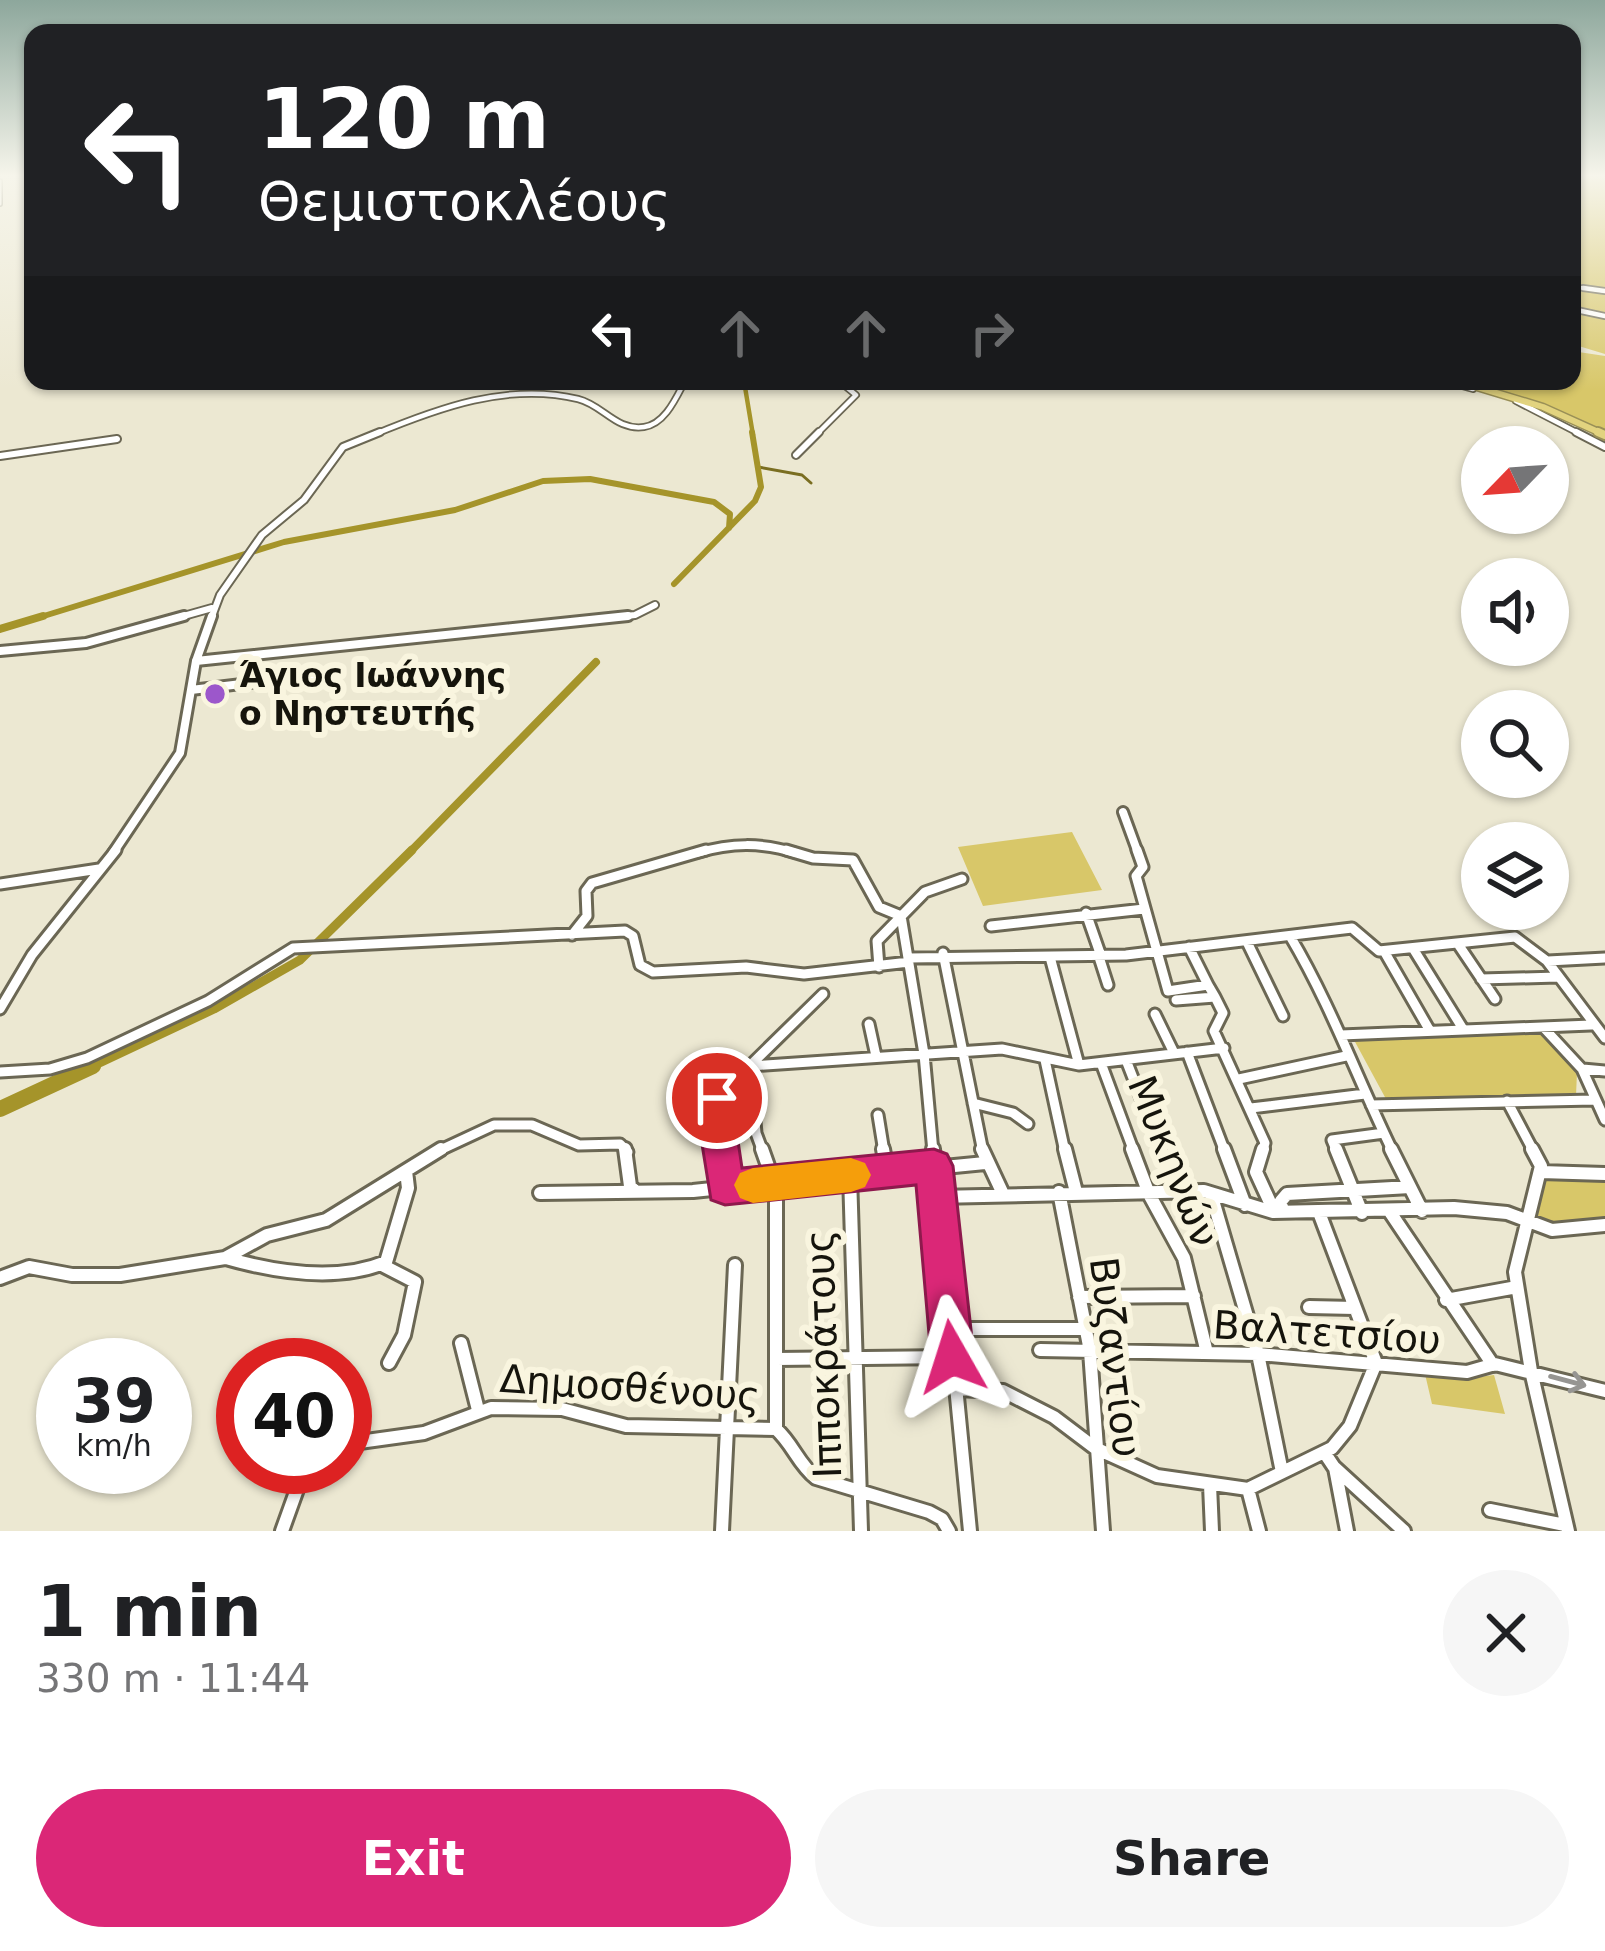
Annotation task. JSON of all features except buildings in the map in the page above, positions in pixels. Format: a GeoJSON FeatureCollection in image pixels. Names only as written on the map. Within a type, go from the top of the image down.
{"type":"FeatureCollection","features":[{"type":"Feature","properties":{"kind":"highway"},"geometry":{"type":"LineString","coordinates":[[1487,390],[1543,407],[1605,435]]}},
{"type":"Feature","properties":{"kind":"street"},"geometry":{"type":"LineString","coordinates":[[0,1010],[32,955],[135,826],[180,753],[196,661],[214,608],[247,554],[304,500],[344,447],[403,420],[533,390],[576,397],[616,425],[641,429],[665,417],[680,390]]}},
{"type":"Feature","properties":{"kind":"street"},"geometry":{"type":"LineString","coordinates":[[796,455],[856,395],[850,390]]}},
{"type":"Feature","properties":{"kind":"street"},"geometry":{"type":"LineString","coordinates":[[1473,390],[1535,409],[1605,447]]}},
{"type":"Feature","properties":{"kind":"street"},"geometry":{"type":"LineString","coordinates":[[0,456],[118,439]]}},
{"type":"Feature","properties":{"kind":"street"},"geometry":{"type":"LineString","coordinates":[[196,661],[630,615],[655,605]]}},
{"type":"Feature","properties":{"kind":"street"},"geometry":{"type":"LineString","coordinates":[[0,651],[86,644],[214,608]]}},
{"type":"Feature","properties":{"kind":"street"},"geometry":{"type":"LineString","coordinates":[[190,690],[334,673]]}},
{"type":"Feature","properties":{"kind":"street"},"geometry":{"type":"LineString","coordinates":[[1123,812],[1142,867],[1136,876],[1168,991],[1211,991]]}},
{"type":"Feature","properties":{"kind":"street"},"geometry":{"type":"LineString","coordinates":[[572,934],[587,916],[586,891],[592,883],[727,844],[765,844],[813,858],[853,860],[879,907],[901,916]]}},
{"type":"Feature","properties":{"kind":"street"},"geometry":{"type":"LineString","coordinates":[[0,884],[101,869]]}},
{"type":"Feature","properties":{"kind":"street"},"geometry":{"type":"LineString","coordinates":[[879,967],[877,941],[926,892],[962,879]]}},
{"type":"Feature","properties":{"kind":"street"},"geometry":{"type":"LineString","coordinates":[[991,926],[1145,909]]}},
{"type":"Feature","properties":{"kind":"street"},"geometry":{"type":"LineString","coordinates":[[1086,914],[1108,985]]}},
{"type":"Feature","properties":{"kind":"street"},"geometry":{"type":"LineString","coordinates":[[901,916],[924,1054],[970,1531]]}},
{"type":"Feature","properties":{"kind":"street"},"geometry":{"type":"LineString","coordinates":[[0,1072],[50,1069],[87,1058],[208,1001],[300,946],[372,947],[441,937],[572,934],[631,933],[638,962],[649,971],[746,967],[804,974],[879,967],[943,953],[1100,957],[1248,944],[1352,928],[1372,949],[1384,951],[1515,938],[1547,962],[1605,1039]]}},
{"type":"Feature","properties":{"kind":"street"},"geometry":{"type":"LineString","coordinates":[[1290,936],[1422,1211]]}},
{"type":"Feature","properties":{"kind":"street"},"geometry":{"type":"LineString","coordinates":[[1248,944],[1283,1016]]}},
{"type":"Feature","properties":{"kind":"street"},"geometry":{"type":"LineString","coordinates":[[1458,944],[1495,999]]}},
{"type":"Feature","properties":{"kind":"street"},"geometry":{"type":"LineString","coordinates":[[1189,947],[1223,1013],[1214,1031],[1265,1143],[1257,1177],[1278,1209]]}},
{"type":"Feature","properties":{"kind":"street"},"geometry":{"type":"LineString","coordinates":[[1414,949],[1464,1030]]}},
{"type":"Feature","properties":{"kind":"street"},"geometry":{"type":"LineString","coordinates":[[1384,951],[1430,1031]]}},
{"type":"Feature","properties":{"kind":"street"},"geometry":{"type":"LineString","coordinates":[[943,953],[985,1163],[1003,1194]]}},
{"type":"Feature","properties":{"kind":"street"},"geometry":{"type":"LineString","coordinates":[[1050,956],[1079,1065]]}},
{"type":"Feature","properties":{"kind":"street"},"geometry":{"type":"LineString","coordinates":[[1547,962],[1605,958]]}},
{"type":"Feature","properties":{"kind":"street"},"geometry":{"type":"LineString","coordinates":[[1481,979],[1558,977]]}},
{"type":"Feature","properties":{"kind":"street"},"geometry":{"type":"LineString","coordinates":[[1176,1000],[1211,991]]}},
{"type":"Feature","properties":{"kind":"street"},"geometry":{"type":"LineString","coordinates":[[725,1187],[714,1103],[823,994]]}},
{"type":"Feature","properties":{"kind":"street"},"geometry":{"type":"LineString","coordinates":[[1155,1014],[1180,1053],[1245,1205]]}},
{"type":"Feature","properties":{"kind":"street"},"geometry":{"type":"LineString","coordinates":[[869,1024],[876,1056]]}},
{"type":"Feature","properties":{"kind":"street"},"geometry":{"type":"LineString","coordinates":[[1341,1035],[1592,1024]]}},
{"type":"Feature","properties":{"kind":"street"},"geometry":{"type":"LineString","coordinates":[[1543,1027],[1582,1069],[1605,1120]]}},
{"type":"Feature","properties":{"kind":"street"},"geometry":{"type":"LineString","coordinates":[[750,1066],[1002,1049],[1079,1065],[1224,1048]]}},
{"type":"Feature","properties":{"kind":"street"},"geometry":{"type":"LineString","coordinates":[[1238,1078],[1346,1056]]}},
{"type":"Feature","properties":{"kind":"street"},"geometry":{"type":"LineString","coordinates":[[1045,1060],[1076,1192]]}},
{"type":"Feature","properties":{"kind":"street"},"geometry":{"type":"LineString","coordinates":[[1126,1060],[1178,1193]]}},
{"type":"Feature","properties":{"kind":"street","name":"Μυκηνών"},"geometry":{"type":"LineString","coordinates":[[1101,1063],[1149,1194],[1184,1258],[1207,1353]]}},
{"type":"Feature","properties":{"kind":"street"},"geometry":{"type":"LineString","coordinates":[[750,1066],[756,1133],[775,1183],[776,1429]]}},
{"type":"Feature","properties":{"kind":"street"},"geometry":{"type":"LineString","coordinates":[[1582,1069],[1605,1071]]}},
{"type":"Feature","properties":{"kind":"street"},"geometry":{"type":"LineString","coordinates":[[1251,1108],[1368,1099],[1594,1100]]}},
{"type":"Feature","properties":{"kind":"street"},"geometry":{"type":"LineString","coordinates":[[1490,1510],[1567,1528],[1517,1287],[1519,1245],[1529,1225],[1541,1172],[1507,1101]]}},
{"type":"Feature","properties":{"kind":"street"},"geometry":{"type":"LineString","coordinates":[[973,1103],[1013,1113],[1028,1124]]}},
{"type":"Feature","properties":{"kind":"street"},"geometry":{"type":"LineString","coordinates":[[878,1115],[887,1171]]}},
{"type":"Feature","properties":{"kind":"street"},"geometry":{"type":"LineString","coordinates":[[0,1278],[29,1268],[86,1276],[225,1258],[267,1235],[326,1220],[480,1130],[504,1123],[532,1125],[568,1143],[620,1144],[628,1152],[630,1186],[636,1192]]}},
{"type":"Feature","properties":{"kind":"street"},"geometry":{"type":"LineString","coordinates":[[1362,1214],[1332,1140],[1384,1133]]}},
{"type":"Feature","properties":{"kind":"street"},"geometry":{"type":"LineString","coordinates":[[540,1193],[725,1187],[985,1163]]}},
{"type":"Feature","properties":{"kind":"street"},"geometry":{"type":"LineString","coordinates":[[382,1265],[408,1188],[406,1171]]}},
{"type":"Feature","properties":{"kind":"street"},"geometry":{"type":"LineString","coordinates":[[1541,1172],[1605,1174]]}},
{"type":"Feature","properties":{"kind":"street","name":"Ιπποκράτους"},"geometry":{"type":"LineString","coordinates":[[850,1175],[861,1531]]}},
{"type":"Feature","properties":{"kind":"street"},"geometry":{"type":"LineString","coordinates":[[1278,1209],[1287,1194],[1410,1187]]}},
{"type":"Feature","properties":{"kind":"street","name":"Βυζαντίου"},"geometry":{"type":"LineString","coordinates":[[1059,1192],[1090,1352],[1103,1531]]}},
{"type":"Feature","properties":{"kind":"street"},"geometry":{"type":"LineString","coordinates":[[936,1197],[1178,1193],[1320,1215],[1489,1210],[1561,1234],[1605,1225]]}},
{"type":"Feature","properties":{"kind":"street"},"geometry":{"type":"LineString","coordinates":[[1211,1195],[1258,1354],[1282,1472]]}},
{"type":"Feature","properties":{"kind":"street"},"geometry":{"type":"LineString","coordinates":[[1390,1212],[1493,1365]]}},
{"type":"Feature","properties":{"kind":"street"},"geometry":{"type":"LineString","coordinates":[[956,1389],[1004,1390],[1054,1417],[1095,1448],[1157,1476],[1248,1489],[1324,1452],[1350,1426],[1376,1364],[1320,1215]]}},
{"type":"Feature","properties":{"kind":"street"},"geometry":{"type":"LineString","coordinates":[[225,1258],[255,1268],[351,1270],[382,1265],[416,1282],[404,1335],[389,1363]]}},
{"type":"Feature","properties":{"kind":"street"},"geometry":{"type":"LineString","coordinates":[[722,1531],[736,1264]]}},
{"type":"Feature","properties":{"kind":"street"},"geometry":{"type":"LineString","coordinates":[[1446,1300],[1517,1287]]}},
{"type":"Feature","properties":{"kind":"street"},"geometry":{"type":"LineString","coordinates":[[1079,1297],[1194,1296]]}},
{"type":"Feature","properties":{"kind":"street"},"geometry":{"type":"LineString","coordinates":[[1310,1307],[1355,1308]]}},
{"type":"Feature","properties":{"kind":"street"},"geometry":{"type":"LineString","coordinates":[[950,1329],[1085,1329]]}},
{"type":"Feature","properties":{"kind":"street"},"geometry":{"type":"LineString","coordinates":[[461,1343],[478,1410]]}},
{"type":"Feature","properties":{"kind":"street","name":"Βαλτετσίου"},"geometry":{"type":"LineString","coordinates":[[1040,1351],[1258,1354],[1468,1372],[1493,1365],[1605,1391]]}},
{"type":"Feature","properties":{"kind":"street"},"geometry":{"type":"LineString","coordinates":[[776,1359],[952,1357]]}},
{"type":"Feature","properties":{"kind":"street","name":"Δημοσθένους"},"geometry":{"type":"LineString","coordinates":[[372,1440],[424,1433],[478,1410],[562,1409],[626,1426],[776,1429],[811,1475],[938,1516],[949,1531]]}},
{"type":"Feature","properties":{"kind":"street"},"geometry":{"type":"LineString","coordinates":[[1324,1452],[1334,1467],[1405,1531]]}},
{"type":"Feature","properties":{"kind":"street"},"geometry":{"type":"LineString","coordinates":[[1334,1467],[1347,1531]]}},
{"type":"Feature","properties":{"kind":"street"},"geometry":{"type":"LineString","coordinates":[[1210,1485],[1212,1531]]}},
{"type":"Feature","properties":{"kind":"street"},"geometry":{"type":"LineString","coordinates":[[1248,1489],[1259,1531]]}},
{"type":"Feature","properties":{"kind":"street"},"geometry":{"type":"LineString","coordinates":[[282,1531],[295,1494]]}},
{"type":"Feature","properties":{"kind":"shaded area"},"geometry":{"type":"Polygon","coordinates":[[[1581,247],[1605,247],[1605,354],[1581,347],[1581,247]]]}},
{"type":"Feature","properties":{"kind":"shaded area"},"geometry":{"type":"Polygon","coordinates":[[[1581,352],[1605,356],[1605,432],[1493,390],[1581,390],[1581,352]]]}},
{"type":"Feature","properties":{"kind":"shaded area"},"geometry":{"type":"Polygon","coordinates":[[[1072,832],[1102,890],[983,906],[958,847],[1072,832]]]}},
{"type":"Feature","properties":{"kind":"shaded area"},"geometry":{"type":"Polygon","coordinates":[[[1541,1031],[1577,1072],[1576,1096],[1386,1099],[1354,1040],[1541,1031]]]}},
{"type":"Feature","properties":{"kind":"shaded area"},"geometry":{"type":"Polygon","coordinates":[[[1544,1177],[1605,1179],[1605,1219],[1562,1227],[1537,1221],[1544,1177]]]}},
{"type":"Feature","properties":{"kind":"shaded area"},"geometry":{"type":"Polygon","coordinates":[[[1425,1374],[1494,1375],[1505,1414],[1432,1404],[1425,1374]]]}},
{"type":"Feature","properties":{"kind":"waterway"},"geometry":{"type":"LineString","coordinates":[[746,390],[753,435]]}},
{"type":"Feature","properties":{"kind":"waterway"},"geometry":{"type":"LineString","coordinates":[[729,528],[755,501],[761,487],[752,432]]}},
{"type":"Feature","properties":{"kind":"waterway"},"geometry":{"type":"LineString","coordinates":[[758,467],[802,475],[811,483]]}},
{"type":"Feature","properties":{"kind":"waterway"},"geometry":{"type":"LineString","coordinates":[[34,619],[284,542],[455,510],[543,481],[590,479],[714,502],[730,514],[729,528]]}},
{"type":"Feature","properties":{"kind":"waterway"},"geometry":{"type":"LineString","coordinates":[[674,584],[729,528]]}},
{"type":"Feature","properties":{"kind":"waterway"},"geometry":{"type":"LineString","coordinates":[[0,629],[43,616]]}},
{"type":"Feature","properties":{"kind":"waterway"},"geometry":{"type":"LineString","coordinates":[[410,852],[596,662]]}},
{"type":"Feature","properties":{"kind":"waterway"},"geometry":{"type":"LineString","coordinates":[[93,1066],[214,1009],[300,960],[410,852]]}},
{"type":"Feature","properties":{"kind":"waterway"},"geometry":{"type":"LineString","coordinates":[[0,1109],[93,1066]]}},
{"type":"Feature","properties":{"kind":"slow traffic"},"geometry":{"type":"LineString","coordinates":[[753,1185],[851,1175]]}},
{"type":"Feature","properties":{"kind":"place","name":"Άγιος Ιωάννης ο Νηστευτής"},"geometry":{"type":"Point","coordinates":[215,694]}},
{"type":"Feature","properties":{"kind":"route"},"geometry":{"type":"LineString","coordinates":[[717,1098],[714,1107],[725,1187],[934,1166],[952,1357]]}}]}
